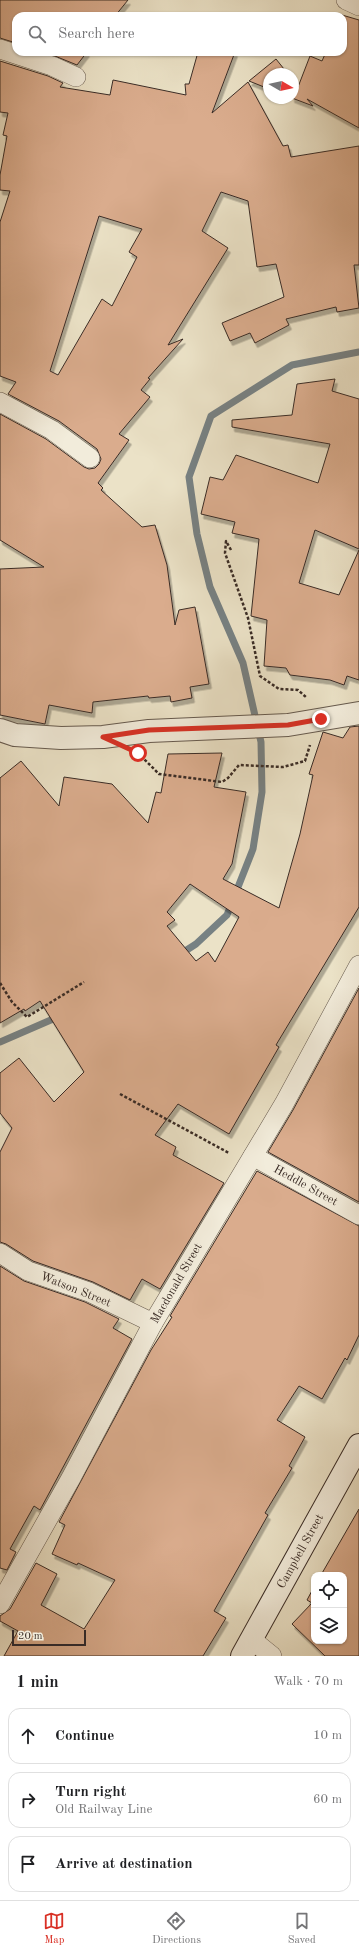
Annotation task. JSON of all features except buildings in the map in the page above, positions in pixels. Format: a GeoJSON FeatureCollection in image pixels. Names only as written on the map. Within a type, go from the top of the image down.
{"type":"FeatureCollection","features":[{"type":"Feature","properties":{"kind":"street"},"geometry":{"type":"LineString","coordinates":[[346,0],[359,6]]}},
{"type":"Feature","properties":{"kind":"street"},"geometry":{"type":"LineString","coordinates":[[0,49],[12,53]]}},
{"type":"Feature","properties":{"kind":"street"},"geometry":{"type":"LineString","coordinates":[[21,56],[52,66],[76,78]]}},
{"type":"Feature","properties":{"kind":"street"},"geometry":{"type":"LineString","coordinates":[[0,402],[52,430],[90,458]]}},
{"type":"Feature","properties":{"kind":"street"},"geometry":{"type":"LineString","coordinates":[[0,730],[15,734],[61,738],[103,737],[149,730],[288,725],[359,713]]}},
{"type":"Feature","properties":{"kind":"street","name":"Macdonald Street"},"geometry":{"type":"LineString","coordinates":[[0,1604],[71,1478],[153,1323],[199,1243],[288,1098],[359,965]]}},
{"type":"Feature","properties":{"kind":"street","name":"Heddle Street"},"geometry":{"type":"LineString","coordinates":[[251,1160],[359,1215]]}},
{"type":"Feature","properties":{"kind":"street","name":"Watson Street"},"geometry":{"type":"LineString","coordinates":[[0,1253],[28,1270],[89,1292],[153,1323]]}},
{"type":"Feature","properties":{"kind":"street","name":"Campbell Street"},"geometry":{"type":"LineString","coordinates":[[246,1647],[359,1445]]}},
{"type":"Feature","properties":{"kind":"street"},"geometry":{"type":"LineString","coordinates":[[246,1647],[272,1656]]}},
{"type":"Feature","properties":{"kind":"path"},"geometry":{"type":"LineString","coordinates":[[231,550],[226,541],[225,553],[248,618],[260,676],[279,689],[298,690],[330,718]]}},
{"type":"Feature","properties":{"kind":"path"},"geometry":{"type":"LineString","coordinates":[[138,753],[159,774],[222,782],[228,778],[239,765],[283,767]]}},
{"type":"Feature","properties":{"kind":"path"},"geometry":{"type":"LineString","coordinates":[[0,983],[12,1002],[27,1017],[84,982]]}},
{"type":"Feature","properties":{"kind":"path"},"geometry":{"type":"LineString","coordinates":[[120,1094],[251,1160]]}},
{"type":"Feature","properties":{"kind":"waterway"},"geometry":{"type":"LineString","coordinates":[[179,955],[196,944],[227,915],[253,849],[262,792],[261,742],[243,663],[210,587],[197,534],[189,477],[211,416],[292,365],[359,352]]}},
{"type":"Feature","properties":{"kind":"waterway"},"geometry":{"type":"LineString","coordinates":[[0,1042],[60,1016]]}},
{"type":"Feature","properties":{"kind":"route"},"geometry":{"type":"LineString","coordinates":[[138,753],[103,737],[149,730],[288,725],[321,719]]}}]}
